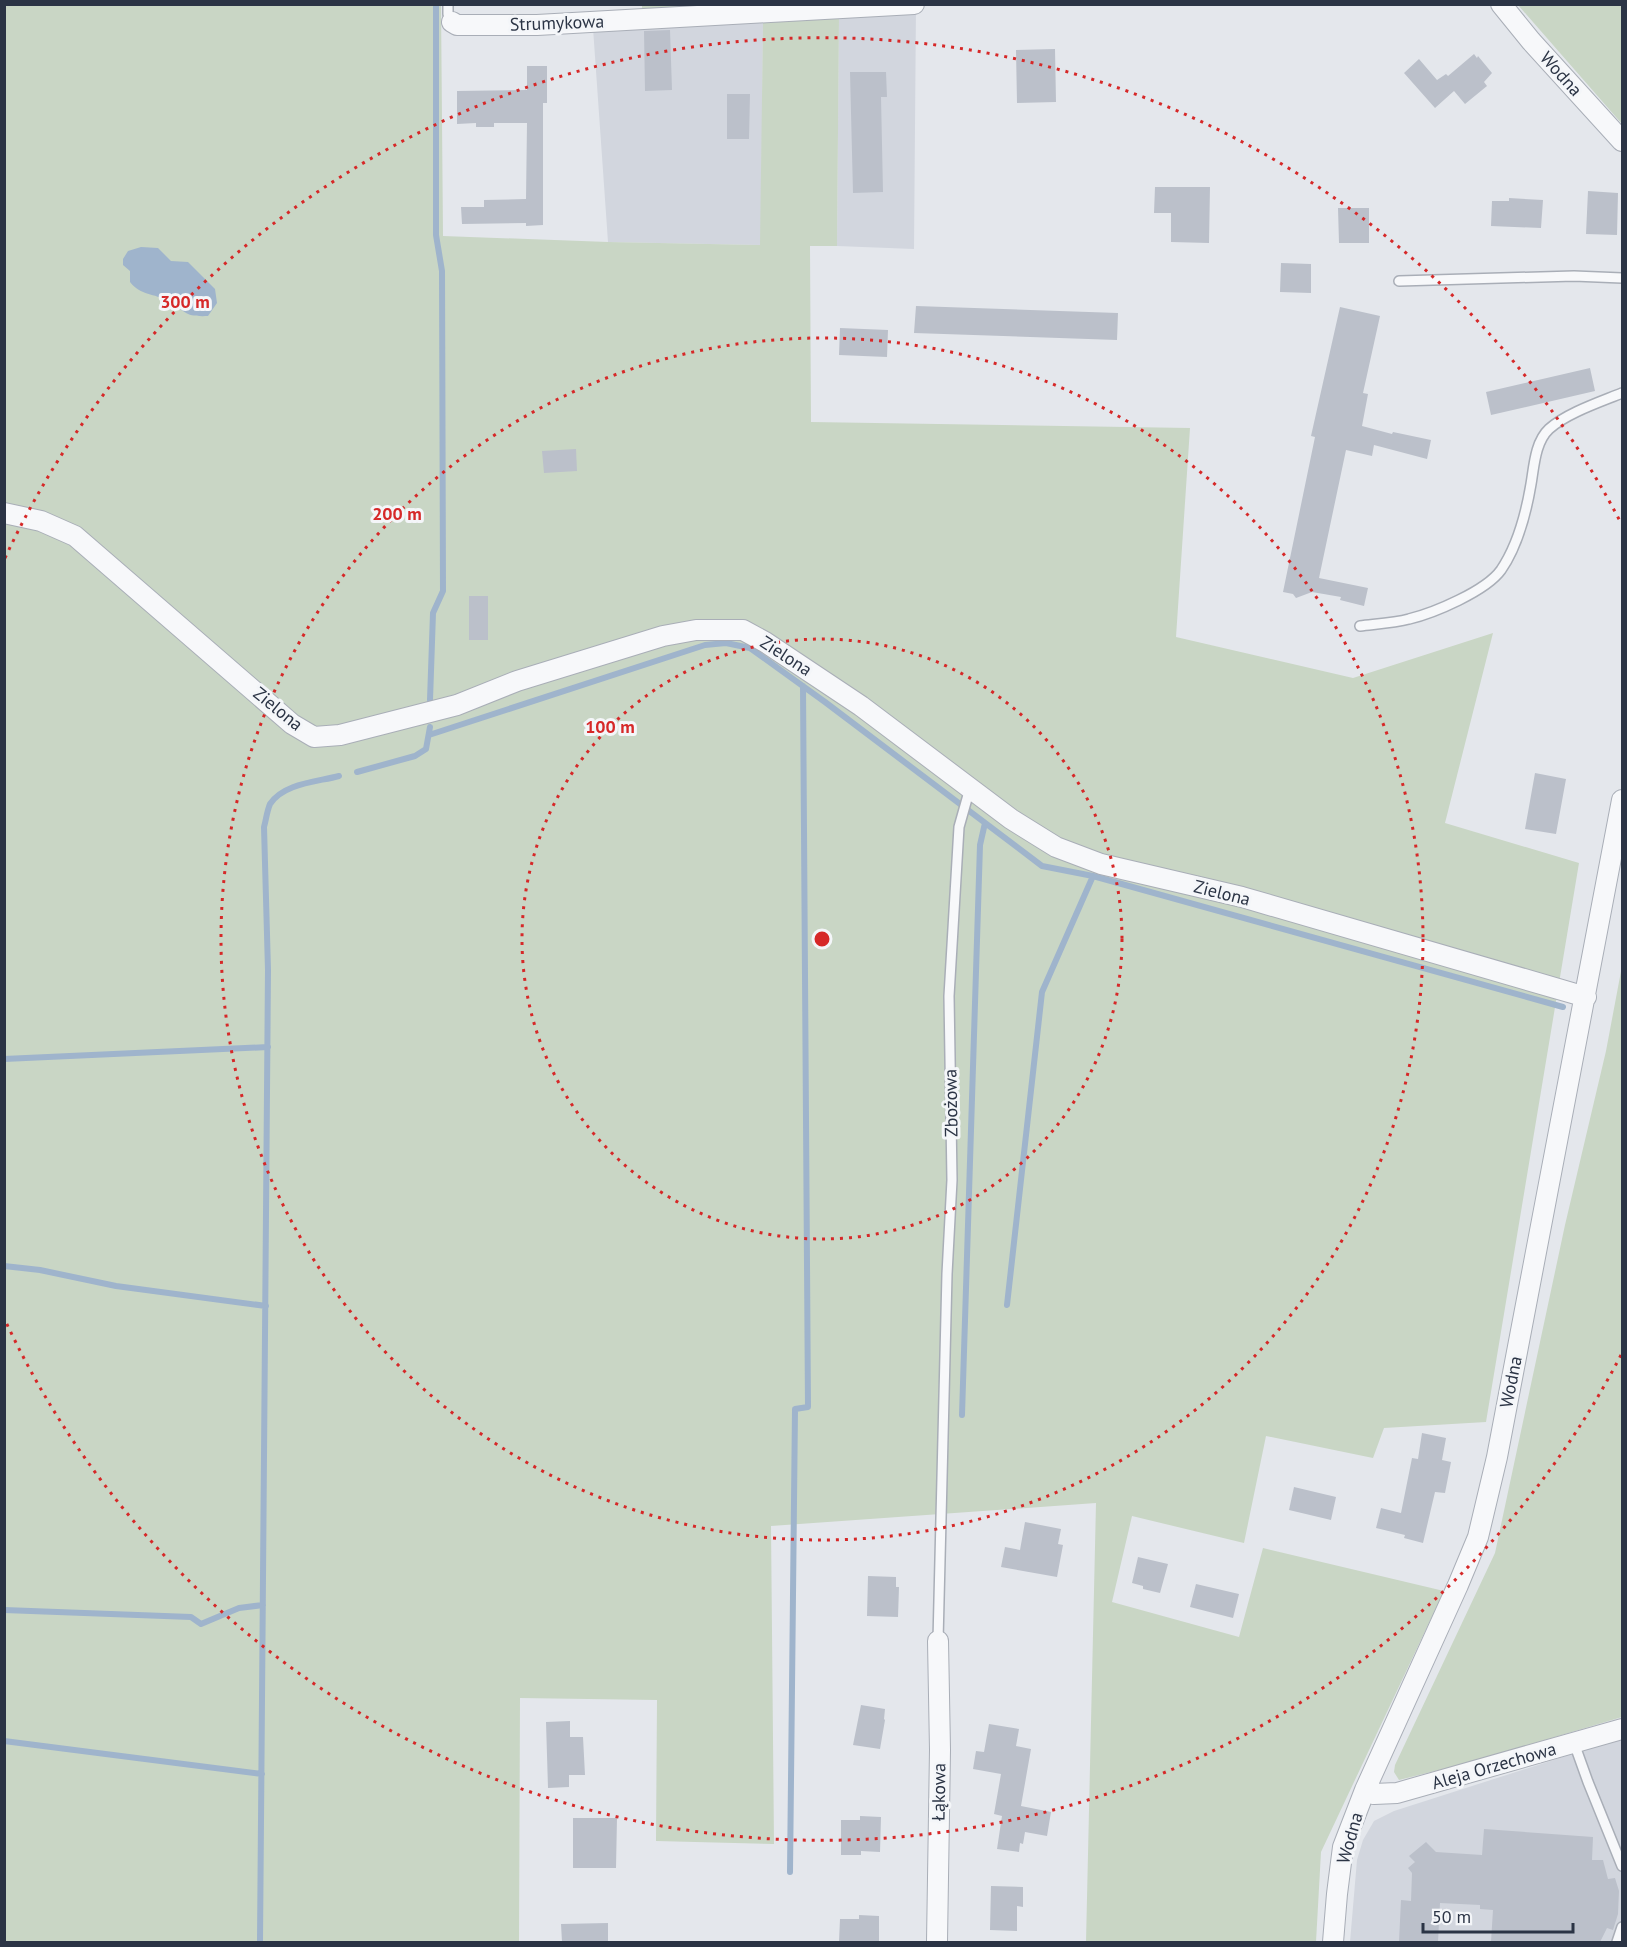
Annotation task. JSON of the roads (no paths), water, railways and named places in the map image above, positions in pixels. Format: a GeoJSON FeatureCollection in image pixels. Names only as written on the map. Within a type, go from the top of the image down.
{"type":"FeatureCollection","features":[{"type":"Feature","properties":{"kind":"street","name":"Strumykowa"},"geometry":{"type":"LineString","coordinates":[[450,13],[458,26],[537,25],[914,4]]}},
{"type":"Feature","properties":{"kind":"street","name":"Wodna"},"geometry":{"type":"LineString","coordinates":[[1501,4],[1531,41],[1623,141]]}},
{"type":"Feature","properties":{"kind":"street","name":"Zielona"},"geometry":{"type":"LineString","coordinates":[[4,513],[41,521],[75,536],[292,724],[314,737],[340,735],[457,705],[517,681],[663,636],[696,630],[743,630],[765,642],[861,706],[1011,819],[1056,847],[1101,864],[1242,897],[1586,997]]}},
{"type":"Feature","properties":{"kind":"street","name":"Wodna"},"geometry":{"type":"LineString","coordinates":[[1333,1942],[1336,1894],[1343,1847],[1365,1790],[1454,1596],[1478,1537],[1497,1457],[1623,800]]}},
{"type":"Feature","properties":{"kind":"street","name":"Łąkowa"},"geometry":{"type":"LineString","coordinates":[[937,1942],[940,1750],[938,1641]]}},
{"type":"Feature","properties":{"kind":"street","name":"Aleja Orzechowa"},"geometry":{"type":"LineString","coordinates":[[1365,1790],[1374,1794],[1397,1793],[1623,1729]]}},
{"type":"Feature","properties":{"kind":"lane"},"geometry":{"type":"LineString","coordinates":[[1399,281],[1564,276],[1623,278]]}},
{"type":"Feature","properties":{"kind":"lane"},"geometry":{"type":"LineString","coordinates":[[1360,626],[1408,619],[1442,608],[1477,590],[1500,572],[1515,547],[1529,495],[1538,447],[1548,429],[1574,414],[1623,393]]}},
{"type":"Feature","properties":{"kind":"lane","name":"Zbożowa"},"geometry":{"type":"LineString","coordinates":[[938,1641],[947,1274],[952,1180],[949,996],[959,827],[970,788]]}},
{"type":"Feature","properties":{"kind":"lane"},"geometry":{"type":"LineString","coordinates":[[1574,1743],[1623,1866]]}},
{"type":"Feature","properties":{"kind":"lane"},"geometry":{"type":"LineString","coordinates":[[1617,1942],[1623,1927]]}},
{"type":"Feature","properties":{"kind":"water"},"geometry":{"type":"Polygon","coordinates":[[[141,247],[158,248],[171,261],[188,262],[215,289],[217,303],[208,316],[190,315],[168,301],[134,287],[130,282],[130,271],[123,265],[123,259],[128,251],[141,247]]]}},
{"type":"Feature","properties":{"kind":"waterway"},"geometry":{"type":"LineString","coordinates":[[430,700],[433,613],[443,591],[442,271],[436,235],[436,4]]}},
{"type":"Feature","properties":{"kind":"waterway"},"geometry":{"type":"LineString","coordinates":[[429,735],[705,645],[726,643],[750,648],[1042,866],[1093,876],[1563,1007]]}},
{"type":"Feature","properties":{"kind":"waterway"},"geometry":{"type":"LineString","coordinates":[[790,1872],[795,1409],[808,1407],[803,686]]}},
{"type":"Feature","properties":{"kind":"waterway"},"geometry":{"type":"LineString","coordinates":[[357,772],[415,756],[426,749],[430,727]]}},
{"type":"Feature","properties":{"kind":"waterway"},"geometry":{"type":"LineString","coordinates":[[260,1942],[268,970],[264,827],[270,804],[276,797],[292,787],[339,776]]}},
{"type":"Feature","properties":{"kind":"waterway"},"geometry":{"type":"LineString","coordinates":[[962,1415],[980,845],[985,823]]}},
{"type":"Feature","properties":{"kind":"waterway"},"geometry":{"type":"LineString","coordinates":[[1007,1305],[1042,992],[1093,876]]}},
{"type":"Feature","properties":{"kind":"waterway"},"geometry":{"type":"LineString","coordinates":[[4,1059],[268,1047]]}},
{"type":"Feature","properties":{"kind":"waterway"},"geometry":{"type":"LineString","coordinates":[[4,1266],[40,1270],[116,1286],[266,1306]]}},
{"type":"Feature","properties":{"kind":"waterway"},"geometry":{"type":"LineString","coordinates":[[4,1610],[191,1617],[201,1624],[239,1608],[263,1605]]}},
{"type":"Feature","properties":{"kind":"waterway"},"geometry":{"type":"LineString","coordinates":[[4,1741],[262,1774]]}}]}
